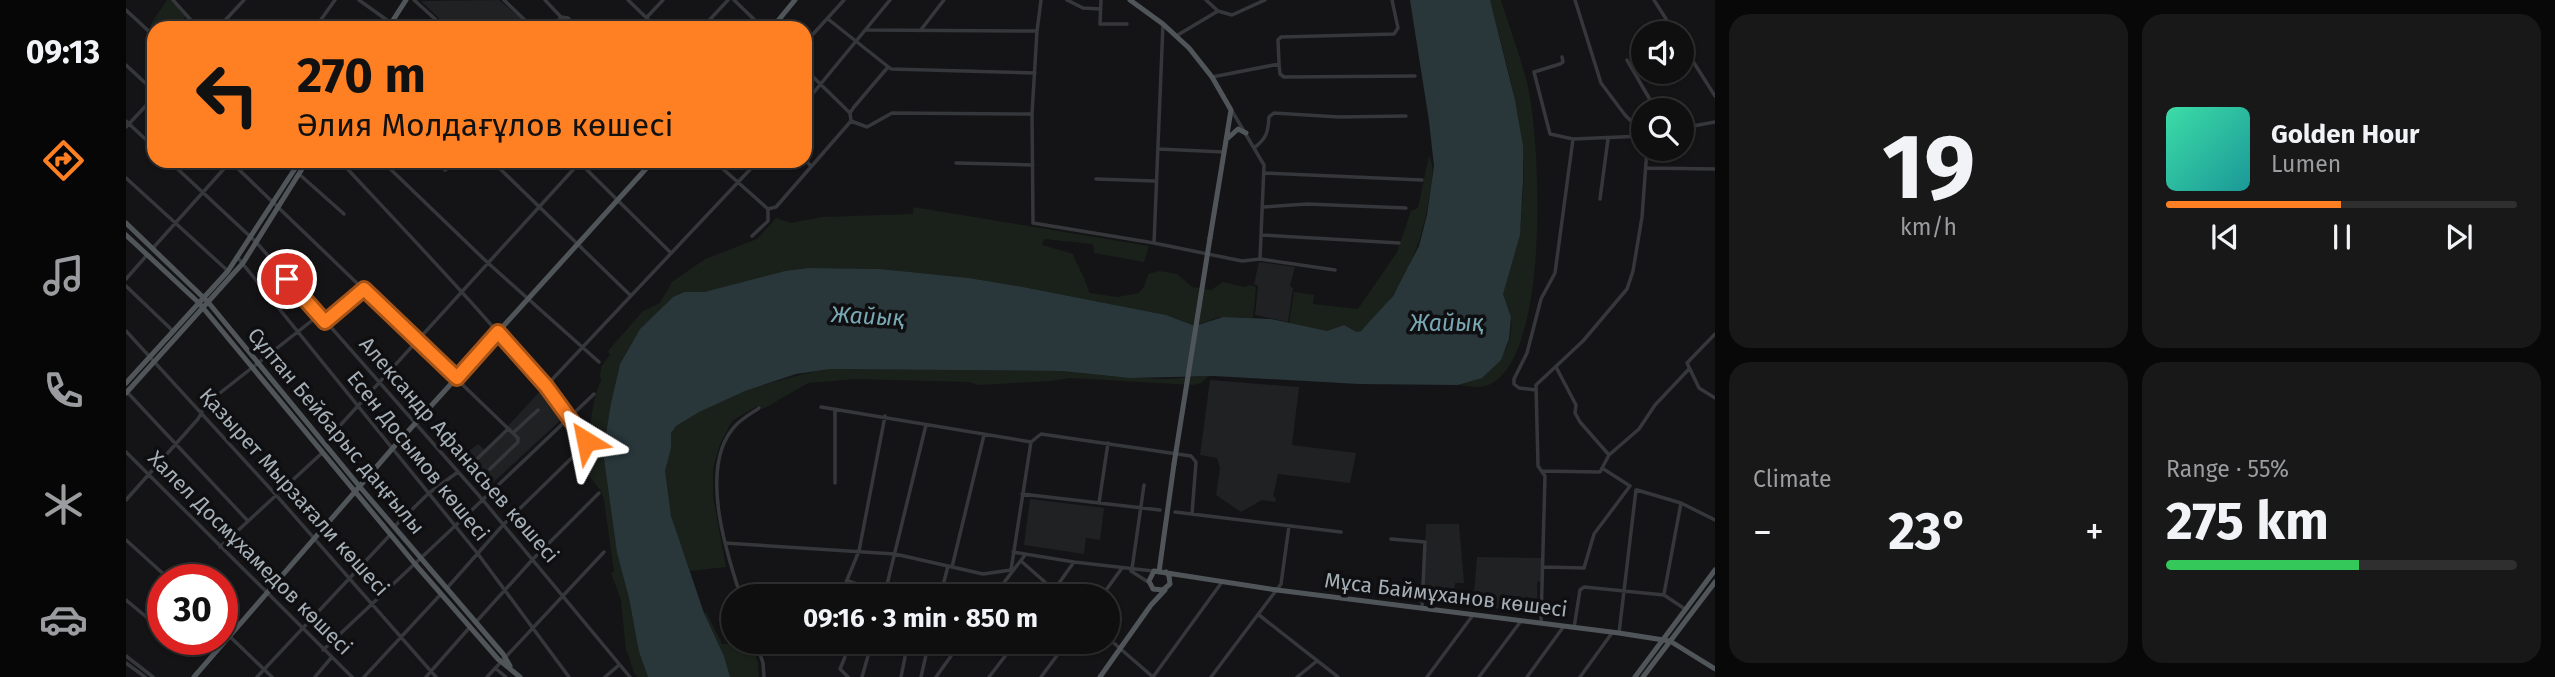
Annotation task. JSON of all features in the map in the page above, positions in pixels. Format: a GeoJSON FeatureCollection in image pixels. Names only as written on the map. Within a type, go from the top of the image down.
{"type":"FeatureCollection","features":[{"type":"Feature","properties":{"kind":"main road"},"geometry":{"type":"LineString","coordinates":[[393,21],[406,0]]}},
{"type":"Feature","properties":{"kind":"main road"},"geometry":{"type":"LineString","coordinates":[[778,21],[795,0]]}},
{"type":"Feature","properties":{"kind":"main road"},"geometry":{"type":"LineString","coordinates":[[1130,0],[1177,36],[1212,77],[1231,110],[1159,572]]}},
{"type":"Feature","properties":{"kind":"main road"},"geometry":{"type":"LineString","coordinates":[[1226,141],[1235,130],[1246,133]]}},
{"type":"Feature","properties":{"kind":"main road"},"geometry":{"type":"LineString","coordinates":[[126,392],[240,261],[296,168]]}},
{"type":"Feature","properties":{"kind":"main road"},"geometry":{"type":"LineString","coordinates":[[276,204],[303,168]]}},
{"type":"Feature","properties":{"kind":"main road"},"geometry":{"type":"LineString","coordinates":[[238,626],[392,449],[647,168]]}},
{"type":"Feature","properties":{"kind":"main road","name":"Сұлтан Бейбарыс даңғылы"},"geometry":{"type":"LineString","coordinates":[[126,223],[206,300],[360,487],[476,622],[503,659]]}},
{"type":"Feature","properties":{"kind":"main road","name":"Сұлтан Бейбарыс даңғылы"},"geometry":{"type":"LineString","coordinates":[[126,236],[201,306],[440,594],[520,677]]}},
{"type":"Feature","properties":{"kind":"main road"},"geometry":{"type":"LineString","coordinates":[[126,383],[153,359]]}},
{"type":"Feature","properties":{"kind":"main road"},"geometry":{"type":"LineString","coordinates":[[286,408],[293,403]]}},
{"type":"Feature","properties":{"kind":"main road"},"geometry":{"type":"LineString","coordinates":[[1635,677],[1670,641],[1686,610],[1715,570]]}},
{"type":"Feature","properties":{"kind":"main road"},"geometry":{"type":"LineString","coordinates":[[1100,677],[1167,587],[1169,576],[1159,572],[1150,576],[1151,605]]}},
{"type":"Feature","properties":{"kind":"main road","name":"Мұса Баймұханов көшесі"},"geometry":{"type":"LineString","coordinates":[[1159,572],[1670,641],[1715,669]]}},
{"type":"Feature","properties":{"kind":"main road"},"geometry":{"type":"LineString","coordinates":[[1151,586],[1157,591],[1189,576]]}},
{"type":"Feature","properties":{"kind":"main road"},"geometry":{"type":"LineString","coordinates":[[1643,677],[1663,640],[1715,582]]}},
{"type":"Feature","properties":{"kind":"main road"},"geometry":{"type":"LineString","coordinates":[[1658,651],[1657,644],[1651,638],[1676,628]]}},
{"type":"Feature","properties":{"kind":"main road"},"geometry":{"type":"LineString","coordinates":[[1658,651],[1684,651],[1676,628]]}},
{"type":"Feature","properties":{"kind":"main road"},"geometry":{"type":"LineString","coordinates":[[194,677],[213,655]]}},
{"type":"Feature","properties":{"kind":"street"},"geometry":{"type":"LineString","coordinates":[[173,0],[192,21]]}},
{"type":"Feature","properties":{"kind":"street"},"geometry":{"type":"LineString","coordinates":[[224,21],[244,0]]}},
{"type":"Feature","properties":{"kind":"street"},"geometry":{"type":"LineString","coordinates":[[320,21],[335,0]]}},
{"type":"Feature","properties":{"kind":"street"},"geometry":{"type":"LineString","coordinates":[[359,0],[385,21]]}},
{"type":"Feature","properties":{"kind":"street"},"geometry":{"type":"LineString","coordinates":[[414,0],[437,21]]}},
{"type":"Feature","properties":{"kind":"street"},"geometry":{"type":"LineString","coordinates":[[504,0],[526,21]]}},
{"type":"Feature","properties":{"kind":"street"},"geometry":{"type":"LineString","coordinates":[[545,0],[561,17],[571,21]]}},
{"type":"Feature","properties":{"kind":"street"},"geometry":{"type":"LineString","coordinates":[[628,0],[649,21]]}},
{"type":"Feature","properties":{"kind":"street"},"geometry":{"type":"LineString","coordinates":[[646,17],[663,0]]}},
{"type":"Feature","properties":{"kind":"street"},"geometry":{"type":"LineString","coordinates":[[708,21],[728,0]]}},
{"type":"Feature","properties":{"kind":"street"},"geometry":{"type":"LineString","coordinates":[[734,0],[756,21]]}},
{"type":"Feature","properties":{"kind":"street"},"geometry":{"type":"LineString","coordinates":[[812,36],[844,0]]}},
{"type":"Feature","properties":{"kind":"street"},"geometry":{"type":"LineString","coordinates":[[812,94],[890,0]]}},
{"type":"Feature","properties":{"kind":"street"},"geometry":{"type":"LineString","coordinates":[[920,31],[944,0]]}},
{"type":"Feature","properties":{"kind":"street"},"geometry":{"type":"LineString","coordinates":[[1041,0],[1032,114],[1033,223],[1242,261],[1260,259],[1335,270]]}},
{"type":"Feature","properties":{"kind":"street"},"geometry":{"type":"LineString","coordinates":[[1067,0],[1083,8],[1101,9]]}},
{"type":"Feature","properties":{"kind":"street"},"geometry":{"type":"LineString","coordinates":[[1101,0],[1100,24],[1127,24]]}},
{"type":"Feature","properties":{"kind":"street"},"geometry":{"type":"LineString","coordinates":[[1206,0],[1218,11],[1232,15],[1265,0]]}},
{"type":"Feature","properties":{"kind":"street"},"geometry":{"type":"LineString","coordinates":[[1392,0],[1398,28],[1394,34],[1281,37],[1278,40],[1280,74],[1284,77],[1415,76]]}},
{"type":"Feature","properties":{"kind":"street"},"geometry":{"type":"LineString","coordinates":[[1575,0],[1601,83],[1631,121]]}},
{"type":"Feature","properties":{"kind":"street"},"geometry":{"type":"LineString","coordinates":[[1654,0],[1667,21]]}},
{"type":"Feature","properties":{"kind":"street"},"geometry":{"type":"LineString","coordinates":[[126,10],[147,30]]}},
{"type":"Feature","properties":{"kind":"street"},"geometry":{"type":"LineString","coordinates":[[1177,36],[1218,11]]}},
{"type":"Feature","properties":{"kind":"street"},"geometry":{"type":"LineString","coordinates":[[558,21],[561,17]]}},
{"type":"Feature","properties":{"kind":"street"},"geometry":{"type":"LineString","coordinates":[[828,19],[888,67],[1034,73]]}},
{"type":"Feature","properties":{"kind":"street"},"geometry":{"type":"LineString","coordinates":[[1154,243],[1163,24]]}},
{"type":"Feature","properties":{"kind":"street"},"geometry":{"type":"LineString","coordinates":[[866,30],[1037,31]]}},
{"type":"Feature","properties":{"kind":"street"},"geometry":{"type":"LineString","coordinates":[[1562,57],[1563,62],[1560,64],[1534,72],[1550,134],[1573,139],[1631,136]]}},
{"type":"Feature","properties":{"kind":"street"},"geometry":{"type":"LineString","coordinates":[[1627,60],[1649,98]]}},
{"type":"Feature","properties":{"kind":"street"},"geometry":{"type":"LineString","coordinates":[[1694,63],[1715,96]]}},
{"type":"Feature","properties":{"kind":"street"},"geometry":{"type":"LineString","coordinates":[[1212,77],[1279,64]]}},
{"type":"Feature","properties":{"kind":"street"},"geometry":{"type":"LineString","coordinates":[[126,65],[147,84]]}},
{"type":"Feature","properties":{"kind":"street"},"geometry":{"type":"LineString","coordinates":[[850,113],[888,67]]}},
{"type":"Feature","properties":{"kind":"street"},"geometry":{"type":"LineString","coordinates":[[812,76],[850,113],[851,121],[812,165]]}},
{"type":"Feature","properties":{"kind":"street"},"geometry":{"type":"LineString","coordinates":[[147,104],[127,124],[147,141]]}},
{"type":"Feature","properties":{"kind":"street"},"geometry":{"type":"LineString","coordinates":[[1231,110],[1264,165],[1260,259]]}},
{"type":"Feature","properties":{"kind":"street"},"geometry":{"type":"LineString","coordinates":[[851,121],[867,127],[892,113],[1032,114]]}},
{"type":"Feature","properties":{"kind":"street"},"geometry":{"type":"LineString","coordinates":[[1254,148],[1264,140],[1268,133],[1269,117],[1274,113],[1339,117],[1406,116]]}},
{"type":"Feature","properties":{"kind":"street"},"geometry":{"type":"LineString","coordinates":[[1694,126],[1715,122]]}},
{"type":"Feature","properties":{"kind":"street"},"geometry":{"type":"LineString","coordinates":[[1536,390],[1519,388],[1513,382],[1527,354],[1541,299],[1555,273],[1573,139]]}},
{"type":"Feature","properties":{"kind":"street"},"geometry":{"type":"LineString","coordinates":[[1600,199],[1608,139]]}},
{"type":"Feature","properties":{"kind":"street"},"geometry":{"type":"LineString","coordinates":[[1158,149],[1224,152]]}},
{"type":"Feature","properties":{"kind":"street"},"geometry":{"type":"LineString","coordinates":[[1541,623],[1545,476],[1538,466],[1536,390],[1539,381],[1583,341],[1627,289],[1633,271],[1647,161]]}},
{"type":"Feature","properties":{"kind":"street"},"geometry":{"type":"LineString","coordinates":[[956,163],[1033,165]]}},
{"type":"Feature","properties":{"kind":"street","name":"Александр Афанасьев көшесі"},"geometry":{"type":"LineString","coordinates":[[177,168],[254,240],[482,499],[631,677]]}},
{"type":"Feature","properties":{"kind":"street"},"geometry":{"type":"LineString","coordinates":[[153,248],[225,168]]}},
{"type":"Feature","properties":{"kind":"street"},"geometry":{"type":"LineString","coordinates":[[238,168],[513,433],[518,442],[490,469]]}},
{"type":"Feature","properties":{"kind":"street"},"geometry":{"type":"LineString","coordinates":[[347,168],[546,386],[586,441],[503,525],[447,588]]}},
{"type":"Feature","properties":{"kind":"street"},"geometry":{"type":"LineString","coordinates":[[389,168],[488,263],[599,362]]}},
{"type":"Feature","properties":{"kind":"street"},"geometry":{"type":"LineString","coordinates":[[499,168],[631,295]]}},
{"type":"Feature","properties":{"kind":"street"},"geometry":{"type":"LineString","coordinates":[[325,442],[573,168]]}},
{"type":"Feature","properties":{"kind":"street"},"geometry":{"type":"LineString","coordinates":[[586,168],[670,252]]}},
{"type":"Feature","properties":{"kind":"street"},"geometry":{"type":"LineString","coordinates":[[721,168],[768,209]]}},
{"type":"Feature","properties":{"kind":"street"},"geometry":{"type":"LineString","coordinates":[[546,386],[752,168]]}},
{"type":"Feature","properties":{"kind":"street"},"geometry":{"type":"LineString","coordinates":[[768,209],[776,207],[809,168]]}},
{"type":"Feature","properties":{"kind":"street"},"geometry":{"type":"LineString","coordinates":[[1647,168],[1715,169]]}},
{"type":"Feature","properties":{"kind":"street"},"geometry":{"type":"LineString","coordinates":[[1265,173],[1422,180]]}},
{"type":"Feature","properties":{"kind":"street"},"geometry":{"type":"LineString","coordinates":[[299,174],[344,214]]}},
{"type":"Feature","properties":{"kind":"street"},"geometry":{"type":"LineString","coordinates":[[126,178],[230,273]]}},
{"type":"Feature","properties":{"kind":"street"},"geometry":{"type":"LineString","coordinates":[[1096,179],[1155,181]]}},
{"type":"Feature","properties":{"kind":"street"},"geometry":{"type":"LineString","coordinates":[[1263,207],[1307,204],[1406,208]]}},
{"type":"Feature","properties":{"kind":"street"},"geometry":{"type":"LineString","coordinates":[[752,236],[768,221],[768,209]]}},
{"type":"Feature","properties":{"kind":"street"},"geometry":{"type":"LineString","coordinates":[[1262,235],[1399,243]]}},
{"type":"Feature","properties":{"kind":"street"},"geometry":{"type":"LineString","coordinates":[[126,279],[147,255]]}},
{"type":"Feature","properties":{"kind":"street","name":"Есен Досымов көшесі"},"geometry":{"type":"LineString","coordinates":[[240,261],[478,554],[569,677]]}},
{"type":"Feature","properties":{"kind":"street"},"geometry":{"type":"LineString","coordinates":[[126,286],[176,334]]}},
{"type":"Feature","properties":{"kind":"street"},"geometry":{"type":"LineString","coordinates":[[325,322],[364,289]]}},
{"type":"Feature","properties":{"kind":"street"},"geometry":{"type":"LineString","coordinates":[[126,500],[198,419],[206,404],[319,315]]}},
{"type":"Feature","properties":{"kind":"street","name":"Қазырет Мырзағали көшесі"},"geometry":{"type":"LineString","coordinates":[[126,331],[315,538],[436,677]]}},
{"type":"Feature","properties":{"kind":"street"},"geometry":{"type":"LineString","coordinates":[[1715,334],[1687,363],[1699,388],[1715,398]]}},
{"type":"Feature","properties":{"kind":"street"},"geometry":{"type":"LineString","coordinates":[[1556,367],[1576,405],[1575,413],[1609,455]]}},
{"type":"Feature","properties":{"kind":"street"},"geometry":{"type":"LineString","coordinates":[[1542,471],[1599,472],[1609,455],[1639,429],[1655,405],[1689,369]]}},
{"type":"Feature","properties":{"kind":"street"},"geometry":{"type":"LineString","coordinates":[[126,392],[247,520]]}},
{"type":"Feature","properties":{"kind":"street"},"geometry":{"type":"LineString","coordinates":[[323,650],[456,528],[482,499],[594,394]]}},
{"type":"Feature","properties":{"kind":"street"},"geometry":{"type":"LineString","coordinates":[[821,407],[1031,442]]}},
{"type":"Feature","properties":{"kind":"street"},"geometry":{"type":"LineString","coordinates":[[737,584],[725,543],[717,496],[717,468],[726,441],[736,424],[759,408]]}},
{"type":"Feature","properties":{"kind":"street"},"geometry":{"type":"LineString","coordinates":[[835,409],[835,483]]}},
{"type":"Feature","properties":{"kind":"street"},"geometry":{"type":"LineString","coordinates":[[513,433],[538,410]]}},
{"type":"Feature","properties":{"kind":"street"},"geometry":{"type":"LineString","coordinates":[[847,584],[859,551],[885,416]]}},
{"type":"Feature","properties":{"kind":"street"},"geometry":{"type":"LineString","coordinates":[[887,584],[926,425]]}},
{"type":"Feature","properties":{"kind":"street"},"geometry":{"type":"LineString","coordinates":[[478,458],[508,429]]}},
{"type":"Feature","properties":{"kind":"street"},"geometry":{"type":"LineString","coordinates":[[1012,570],[1031,442],[1041,434],[1194,457],[1196,483],[1192,514]]}},
{"type":"Feature","properties":{"kind":"street"},"geometry":{"type":"LineString","coordinates":[[944,584],[984,435]]}},
{"type":"Feature","properties":{"kind":"street"},"geometry":{"type":"LineString","coordinates":[[1099,503],[1108,443]]}},
{"type":"Feature","properties":{"kind":"street","name":"Халел Досмұхамедов көшесі"},"geometry":{"type":"LineString","coordinates":[[126,452],[352,677]]}},
{"type":"Feature","properties":{"kind":"street"},"geometry":{"type":"LineString","coordinates":[[220,547],[323,453]]}},
{"type":"Feature","properties":{"kind":"street"},"geometry":{"type":"LineString","coordinates":[[1602,468],[1636,490],[1681,503],[1715,520]]}},
{"type":"Feature","properties":{"kind":"street"},"geometry":{"type":"LineString","coordinates":[[394,527],[429,493],[458,472]]}},
{"type":"Feature","properties":{"kind":"street"},"geometry":{"type":"LineString","coordinates":[[1132,569],[1144,485]]}},
{"type":"Feature","properties":{"kind":"street"},"geometry":{"type":"LineString","coordinates":[[1544,567],[1584,568],[1594,534],[1630,486]]}},
{"type":"Feature","properties":{"kind":"street"},"geometry":{"type":"LineString","coordinates":[[1580,677],[1616,633],[1624,591],[1636,490]]}},
{"type":"Feature","properties":{"kind":"street"},"geometry":{"type":"LineString","coordinates":[[476,622],[599,492]]}},
{"type":"Feature","properties":{"kind":"street"},"geometry":{"type":"LineString","coordinates":[[1022,494],[1160,510]]}},
{"type":"Feature","properties":{"kind":"street"},"geometry":{"type":"LineString","coordinates":[[1664,595],[1681,503]]}},
{"type":"Feature","properties":{"kind":"street"},"geometry":{"type":"LineString","coordinates":[[1175,512],[1341,532]]}},
{"type":"Feature","properties":{"kind":"street"},"geometry":{"type":"LineString","coordinates":[[1211,677],[1281,584],[1289,526]]}},
{"type":"Feature","properties":{"kind":"street"},"geometry":{"type":"LineString","coordinates":[[257,677],[390,534]]}},
{"type":"Feature","properties":{"kind":"street"},"geometry":{"type":"LineString","coordinates":[[1391,539],[1425,542],[1422,608]]}},
{"type":"Feature","properties":{"kind":"street"},"geometry":{"type":"LineString","coordinates":[[126,540],[152,564]]}},
{"type":"Feature","properties":{"kind":"street"},"geometry":{"type":"LineString","coordinates":[[725,543],[895,554],[983,573],[1012,570]]}},
{"type":"Feature","properties":{"kind":"street"},"geometry":{"type":"LineString","coordinates":[[487,677],[604,552]]}},
{"type":"Feature","properties":{"kind":"street","name":"Мұса Баймұханов көшесі"},"geometry":{"type":"LineString","coordinates":[[1013,552],[1159,572]]}},
{"type":"Feature","properties":{"kind":"street"},"geometry":{"type":"LineString","coordinates":[[1002,584],[1025,555]]}},
{"type":"Feature","properties":{"kind":"street"},"geometry":{"type":"LineString","coordinates":[[1021,561],[1047,584]]}},
{"type":"Feature","properties":{"kind":"street"},"geometry":{"type":"LineString","coordinates":[[1058,584],[1074,562]]}},
{"type":"Feature","properties":{"kind":"street"},"geometry":{"type":"LineString","coordinates":[[1112,584],[1124,569],[1141,576],[1151,586]]}},
{"type":"Feature","properties":{"kind":"street"},"geometry":{"type":"LineString","coordinates":[[848,581],[856,584]]}},
{"type":"Feature","properties":{"kind":"street"},"geometry":{"type":"LineString","coordinates":[[1121,649],[1153,677],[1223,581]]}},
{"type":"Feature","properties":{"kind":"street"},"geometry":{"type":"LineString","coordinates":[[1574,628],[1584,587],[1664,595],[1686,610]]}},
{"type":"Feature","properties":{"kind":"street"},"geometry":{"type":"LineString","coordinates":[[364,677],[440,594]]}},
{"type":"Feature","properties":{"kind":"street"},"geometry":{"type":"LineString","coordinates":[[126,600],[147,618]]}},
{"type":"Feature","properties":{"kind":"street"},"geometry":{"type":"LineString","coordinates":[[1259,615],[1338,677]]}},
{"type":"Feature","properties":{"kind":"street"},"geometry":{"type":"LineString","coordinates":[[1427,677],[1474,615]]}},
{"type":"Feature","properties":{"kind":"street"},"geometry":{"type":"LineString","coordinates":[[1479,677],[1521,621]]}},
{"type":"Feature","properties":{"kind":"street"},"geometry":{"type":"LineString","coordinates":[[1527,677],[1564,626]]}},
{"type":"Feature","properties":{"kind":"street"},"geometry":{"type":"LineString","coordinates":[[426,677],[470,627]]}},
{"type":"Feature","properties":{"kind":"street"},"geometry":{"type":"LineString","coordinates":[[238,644],[272,677]]}},
{"type":"Feature","properties":{"kind":"street"},"geometry":{"type":"LineString","coordinates":[[760,654],[764,677]]}},
{"type":"Feature","properties":{"kind":"street"},"geometry":{"type":"LineString","coordinates":[[844,654],[840,669],[848,677]]}},
{"type":"Feature","properties":{"kind":"street"},"geometry":{"type":"LineString","coordinates":[[862,677],[869,654]]}},
{"type":"Feature","properties":{"kind":"street"},"geometry":{"type":"LineString","coordinates":[[901,677],[906,654]]}},
{"type":"Feature","properties":{"kind":"street"},"geometry":{"type":"LineString","coordinates":[[921,677],[926,654]]}},
{"type":"Feature","properties":{"kind":"street"},"geometry":{"type":"LineString","coordinates":[[936,677],[952,654]]}},
{"type":"Feature","properties":{"kind":"street"},"geometry":{"type":"LineString","coordinates":[[989,677],[1007,654]]}},
{"type":"Feature","properties":{"kind":"street"},"geometry":{"type":"LineString","coordinates":[[1041,677],[1058,654]]}},
{"type":"Feature","properties":{"kind":"street"},"geometry":{"type":"LineString","coordinates":[[126,656],[153,677]]}},
{"type":"Feature","properties":{"kind":"street"},"geometry":{"type":"LineString","coordinates":[[315,677],[331,658]]}},
{"type":"Feature","properties":{"kind":"street"},"geometry":{"type":"LineString","coordinates":[[1297,677],[1318,660]]}},
{"type":"Feature","properties":{"kind":"street"},"geometry":{"type":"LineString","coordinates":[[126,663],[145,677]]}},
{"type":"Feature","properties":{"kind":"street"},"geometry":{"type":"LineString","coordinates":[[605,677],[620,664]]}},
{"type":"Feature","properties":{"kind":"street"},"geometry":{"type":"LineString","coordinates":[[495,668],[506,677]]}},
{"type":"Feature","properties":{"kind":"shaded area"},"geometry":{"type":"Polygon","coordinates":[[[167,0],[171,0],[186,17],[180,21],[153,21],[167,0]]]}},
{"type":"Feature","properties":{"kind":"shaded area"},"geometry":{"type":"Polygon","coordinates":[[[499,0],[522,19],[442,21],[421,1],[499,0]]]}},
{"type":"Feature","properties":{"kind":"shaded area"},"geometry":{"type":"Polygon","coordinates":[[[1490,0],[1501,0],[1528,87],[1536,153],[1536,243],[1532,288],[1524,329],[1512,361],[1494,382],[1477,387],[1458,385],[1470,382],[1490,370],[1498,362],[1509,342],[1511,317],[1503,292],[1519,239],[1523,188],[1523,156],[1517,109],[1490,0]]]}},
{"type":"Feature","properties":{"kind":"shaded area"},"geometry":{"type":"Polygon","coordinates":[[[1429,155],[1432,178],[1420,239],[1400,283],[1382,310],[1358,332],[1344,325],[1327,331],[1289,324],[1294,292],[1314,295],[1313,304],[1358,309],[1397,252],[1411,211],[1418,208],[1429,155]]]}},
{"type":"Feature","properties":{"kind":"shaded area"},"geometry":{"type":"Polygon","coordinates":[[[913,207],[1149,246],[1144,262],[1094,253],[1093,244],[1044,239],[1042,245],[1073,254],[1089,293],[1118,297],[1139,293],[1148,274],[1159,271],[1177,274],[1192,287],[1211,290],[1223,282],[1256,287],[1253,318],[1219,317],[1195,326],[1166,315],[1023,287],[969,278],[880,269],[808,268],[785,271],[704,292],[684,292],[673,297],[640,329],[620,364],[603,452],[617,553],[639,652],[648,677],[637,677],[626,650],[621,600],[611,573],[614,571],[604,500],[601,491],[589,476],[593,457],[589,443],[591,420],[601,381],[601,370],[610,355],[608,351],[643,311],[660,303],[672,282],[705,259],[757,239],[776,218],[791,223],[822,217],[913,214],[913,207]]]}},
{"type":"Feature","properties":{"kind":"shaded area"},"geometry":{"type":"Polygon","coordinates":[[[1259,262],[1295,267],[1290,286],[1293,288],[1288,322],[1255,315],[1258,286],[1254,284],[1259,262]]]}},
{"type":"Feature","properties":{"kind":"shaded area"},"geometry":{"type":"Polygon","coordinates":[[[830,369],[1062,371],[1165,379],[1209,376],[1201,383],[1193,385],[1070,378],[979,385],[969,382],[856,379],[808,383],[763,409],[757,406],[732,421],[720,444],[713,468],[713,497],[726,567],[690,571],[673,523],[665,485],[670,436],[678,425],[694,413],[716,402],[769,384],[830,369]]]}},
{"type":"Feature","properties":{"kind":"shaded area"},"geometry":{"type":"Polygon","coordinates":[[[1210,380],[1299,387],[1292,445],[1356,453],[1350,483],[1278,474],[1273,496],[1276,498],[1275,502],[1262,500],[1241,512],[1216,495],[1220,468],[1217,458],[1200,455],[1210,380]]]}},
{"type":"Feature","properties":{"kind":"shaded area"},"geometry":{"type":"Polygon","coordinates":[[[542,389],[565,416],[484,491],[456,461],[478,444],[486,451],[510,430],[508,426],[542,389]]]}},
{"type":"Feature","properties":{"kind":"shaded area"},"geometry":{"type":"Polygon","coordinates":[[[1030,499],[1104,508],[1100,540],[1086,538],[1084,554],[1024,545],[1030,499]]]}},
{"type":"Feature","properties":{"kind":"shaded area"},"geometry":{"type":"Polygon","coordinates":[[[1426,524],[1459,524],[1464,583],[1455,583],[1454,602],[1423,598],[1426,524]]]}},
{"type":"Feature","properties":{"kind":"shaded area"},"geometry":{"type":"Polygon","coordinates":[[[1477,557],[1541,558],[1541,581],[1537,582],[1538,614],[1473,605],[1477,557]]]}},
{"type":"Feature","properties":{"kind":"shaded area"},"geometry":{"type":"Polygon","coordinates":[[[706,612],[721,642],[721,650],[704,613],[706,612]]]}},
{"type":"Feature","properties":{"kind":"shaded area"},"geometry":{"type":"Polygon","coordinates":[[[723,654],[755,654],[759,677],[730,677],[723,654]]]}},
{"type":"Feature","properties":{"kind":"water","name":"Жайық"},"geometry":{"type":"Polygon","coordinates":[[[1410,0],[1490,0],[1515,100],[1523,146],[1523,180],[1520,235],[1503,294],[1511,317],[1509,339],[1501,360],[1482,378],[1458,385],[1359,384],[1214,376],[1130,378],[1062,371],[830,369],[796,374],[745,391],[676,426],[671,433],[671,448],[665,471],[671,516],[704,613],[724,656],[730,677],[648,677],[639,652],[617,553],[603,452],[620,364],[640,329],[673,297],[684,292],[704,292],[785,271],[808,268],[880,269],[969,278],[1023,287],[1166,315],[1195,326],[1223,317],[1271,319],[1327,331],[1344,325],[1357,332],[1361,331],[1393,296],[1419,246],[1427,215],[1434,166],[1410,0]]]}},
{"type":"Feature","properties":{"kind":"route"},"geometry":{"type":"LineString","coordinates":[[287,279],[325,322],[364,289],[457,378],[498,332],[546,386],[586,441]]}}]}
